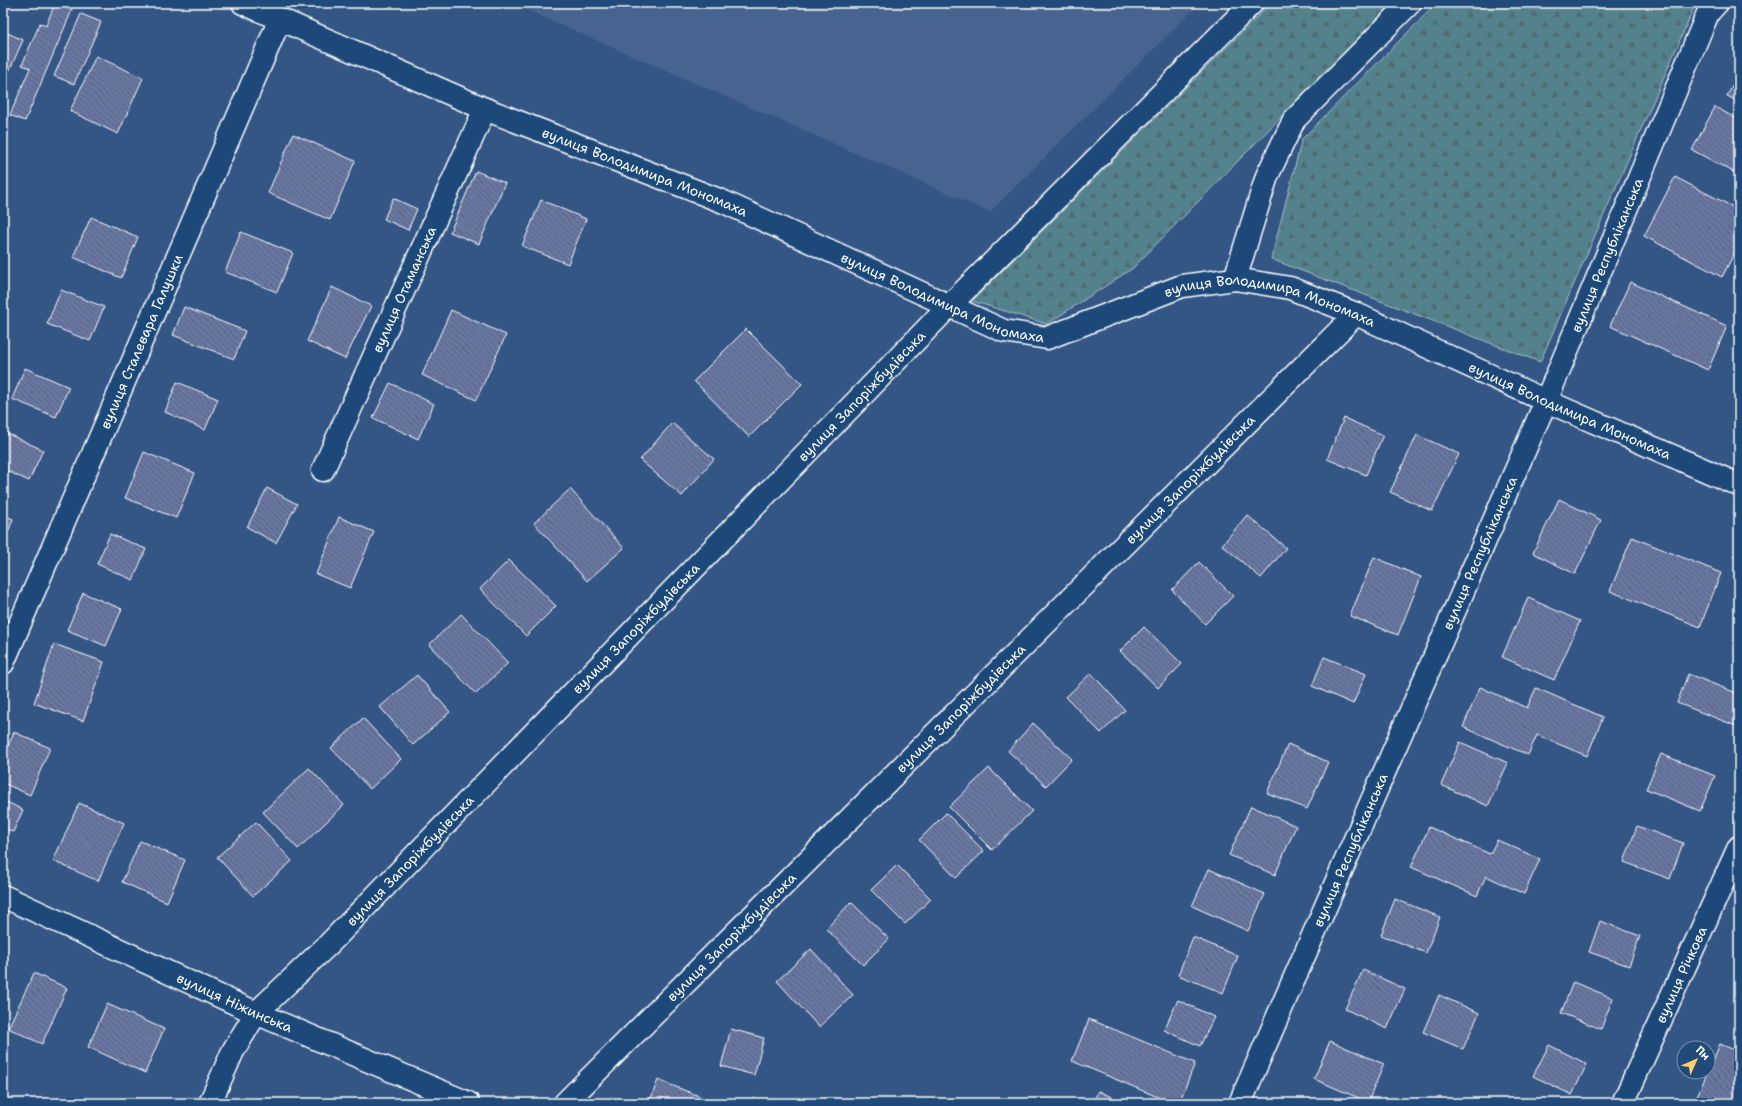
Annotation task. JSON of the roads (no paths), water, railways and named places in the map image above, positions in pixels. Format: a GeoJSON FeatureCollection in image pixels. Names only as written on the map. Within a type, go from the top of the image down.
{"type":"FeatureCollection","features":[{"type":"Feature","properties":{"kind":"street","name":"вулиця Володимира Мономаха"},"geometry":{"type":"LineString","coordinates":[[243,3],[485,109],[724,202],[1004,331],[1047,338],[1182,286],[1235,279],[1290,288],[1356,314],[1546,401],[1739,485]]}},
{"type":"Feature","properties":{"kind":"street","name":"вулиця Запоріжбудівська"},"geometry":{"type":"LineString","coordinates":[[210,1103],[232,1051],[256,1013],[334,938],[950,305],[1252,3]]}},
{"type":"Feature","properties":{"kind":"street"},"geometry":{"type":"LineString","coordinates":[[1235,279],[1267,176],[1294,120],[1410,3]]}},
{"type":"Feature","properties":{"kind":"street","name":"вулиця Республіканська"},"geometry":{"type":"LineString","coordinates":[[1240,1103],[1546,401],[1708,14],[1716,3]]}},
{"type":"Feature","properties":{"kind":"street","name":"вулиця Сталевара Галушки"},"geometry":{"type":"LineString","coordinates":[[3,663],[280,19]]}},
{"type":"Feature","properties":{"kind":"street","name":"вулиця Отаманська"},"geometry":{"type":"LineString","coordinates":[[323,470],[485,109]]}},
{"type":"Feature","properties":{"kind":"street","name":"вулиця Запоріжбудівська"},"geometry":{"type":"LineString","coordinates":[[565,1103],[1356,314]]}},
{"type":"Feature","properties":{"kind":"street","name":"вулиця Річкова"},"geometry":{"type":"LineString","coordinates":[[1623,1103],[1739,847]]}},
{"type":"Feature","properties":{"kind":"street","name":"вулиця Ніжинська"},"geometry":{"type":"LineString","coordinates":[[3,896],[256,1013],[468,1103]]}}]}
